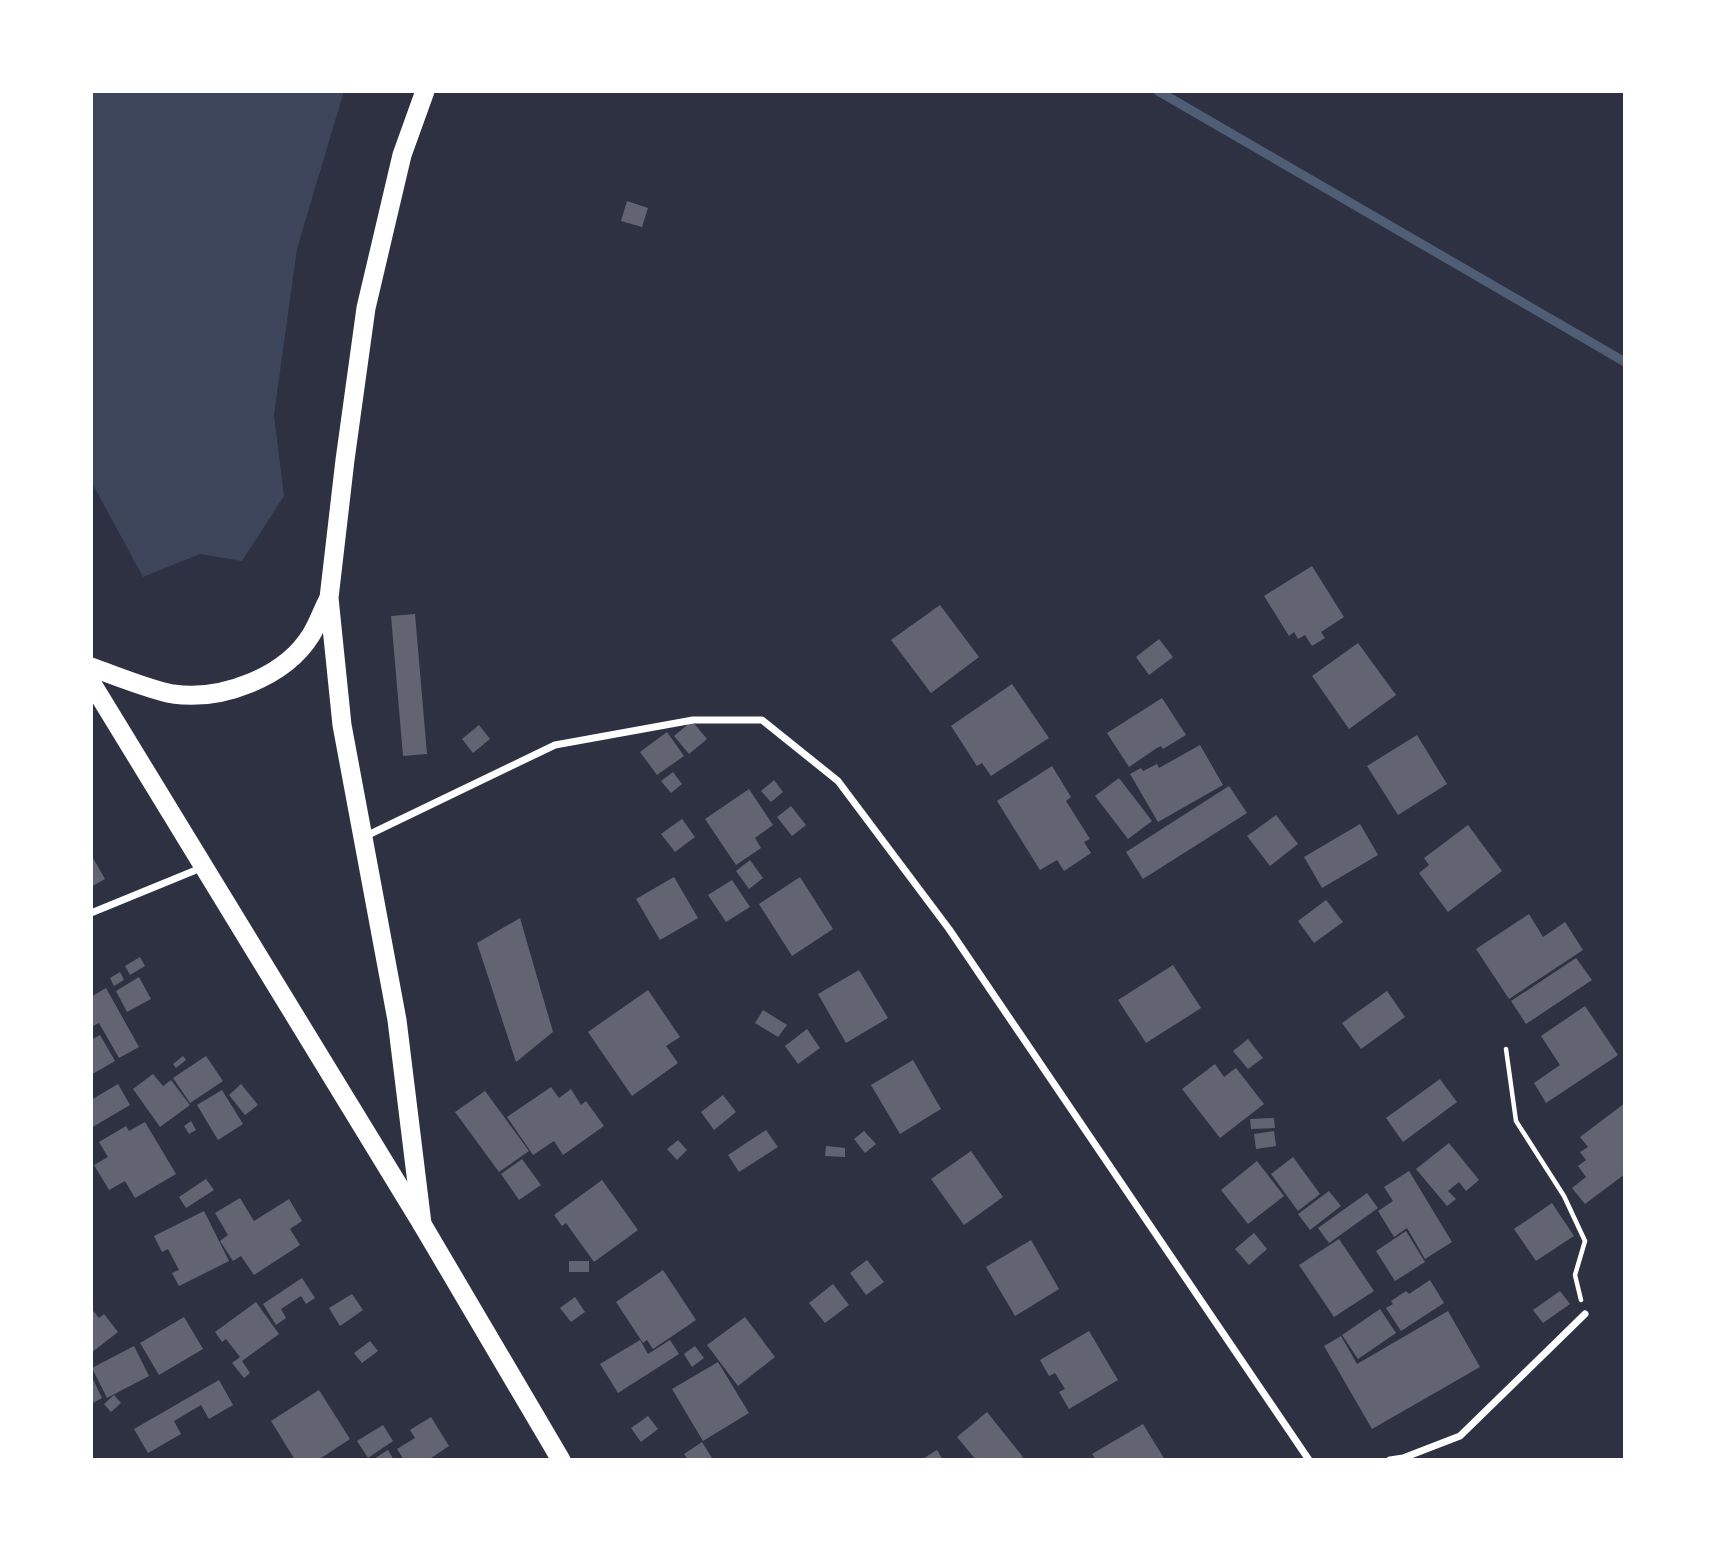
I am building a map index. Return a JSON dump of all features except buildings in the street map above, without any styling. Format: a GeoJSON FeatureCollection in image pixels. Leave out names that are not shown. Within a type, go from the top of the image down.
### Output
{"type":"FeatureCollection","features":[{"type":"Feature","properties":{"kind":"highway"},"geometry":{"type":"LineString","coordinates":[[422,1224],[397,1020],[342,725],[329,598],[366,308],[402,155],[425,91]]}},
{"type":"Feature","properties":{"kind":"highway"},"geometry":{"type":"LineString","coordinates":[[91,667],[173,694],[201,695],[231,690],[265,677],[293,655],[311,635],[329,598]]}},
{"type":"Feature","properties":{"kind":"highway"},"geometry":{"type":"LineString","coordinates":[[91,682],[422,1224],[561,1460]]}},
{"type":"Feature","properties":{"kind":"street"},"geometry":{"type":"LineString","coordinates":[[362,838],[555,745],[694,720],[762,720],[838,781],[942,919],[1309,1460]]}},
{"type":"Feature","properties":{"kind":"street"},"geometry":{"type":"LineString","coordinates":[[91,913],[205,866]]}},
{"type":"Feature","properties":{"kind":"street"},"geometry":{"type":"LineString","coordinates":[[1390,1460],[1403,1458],[1460,1436],[1585,1314]]}},
{"type":"Feature","properties":{"kind":"path"},"geometry":{"type":"LineString","coordinates":[[1506,1049],[1516,1121],[1564,1196],[1585,1241],[1575,1275],[1585,1314]]}},
{"type":"Feature","properties":{"kind":"shaded area"},"geometry":{"type":"Polygon","coordinates":[[[91,91],[344,91],[297,249],[274,415],[284,496],[242,561],[200,554],[143,577],[91,481],[91,91]]]}},
{"type":"Feature","properties":{"kind":"waterway"},"geometry":{"type":"LineString","coordinates":[[1158,91],[1625,362]]}}]}
